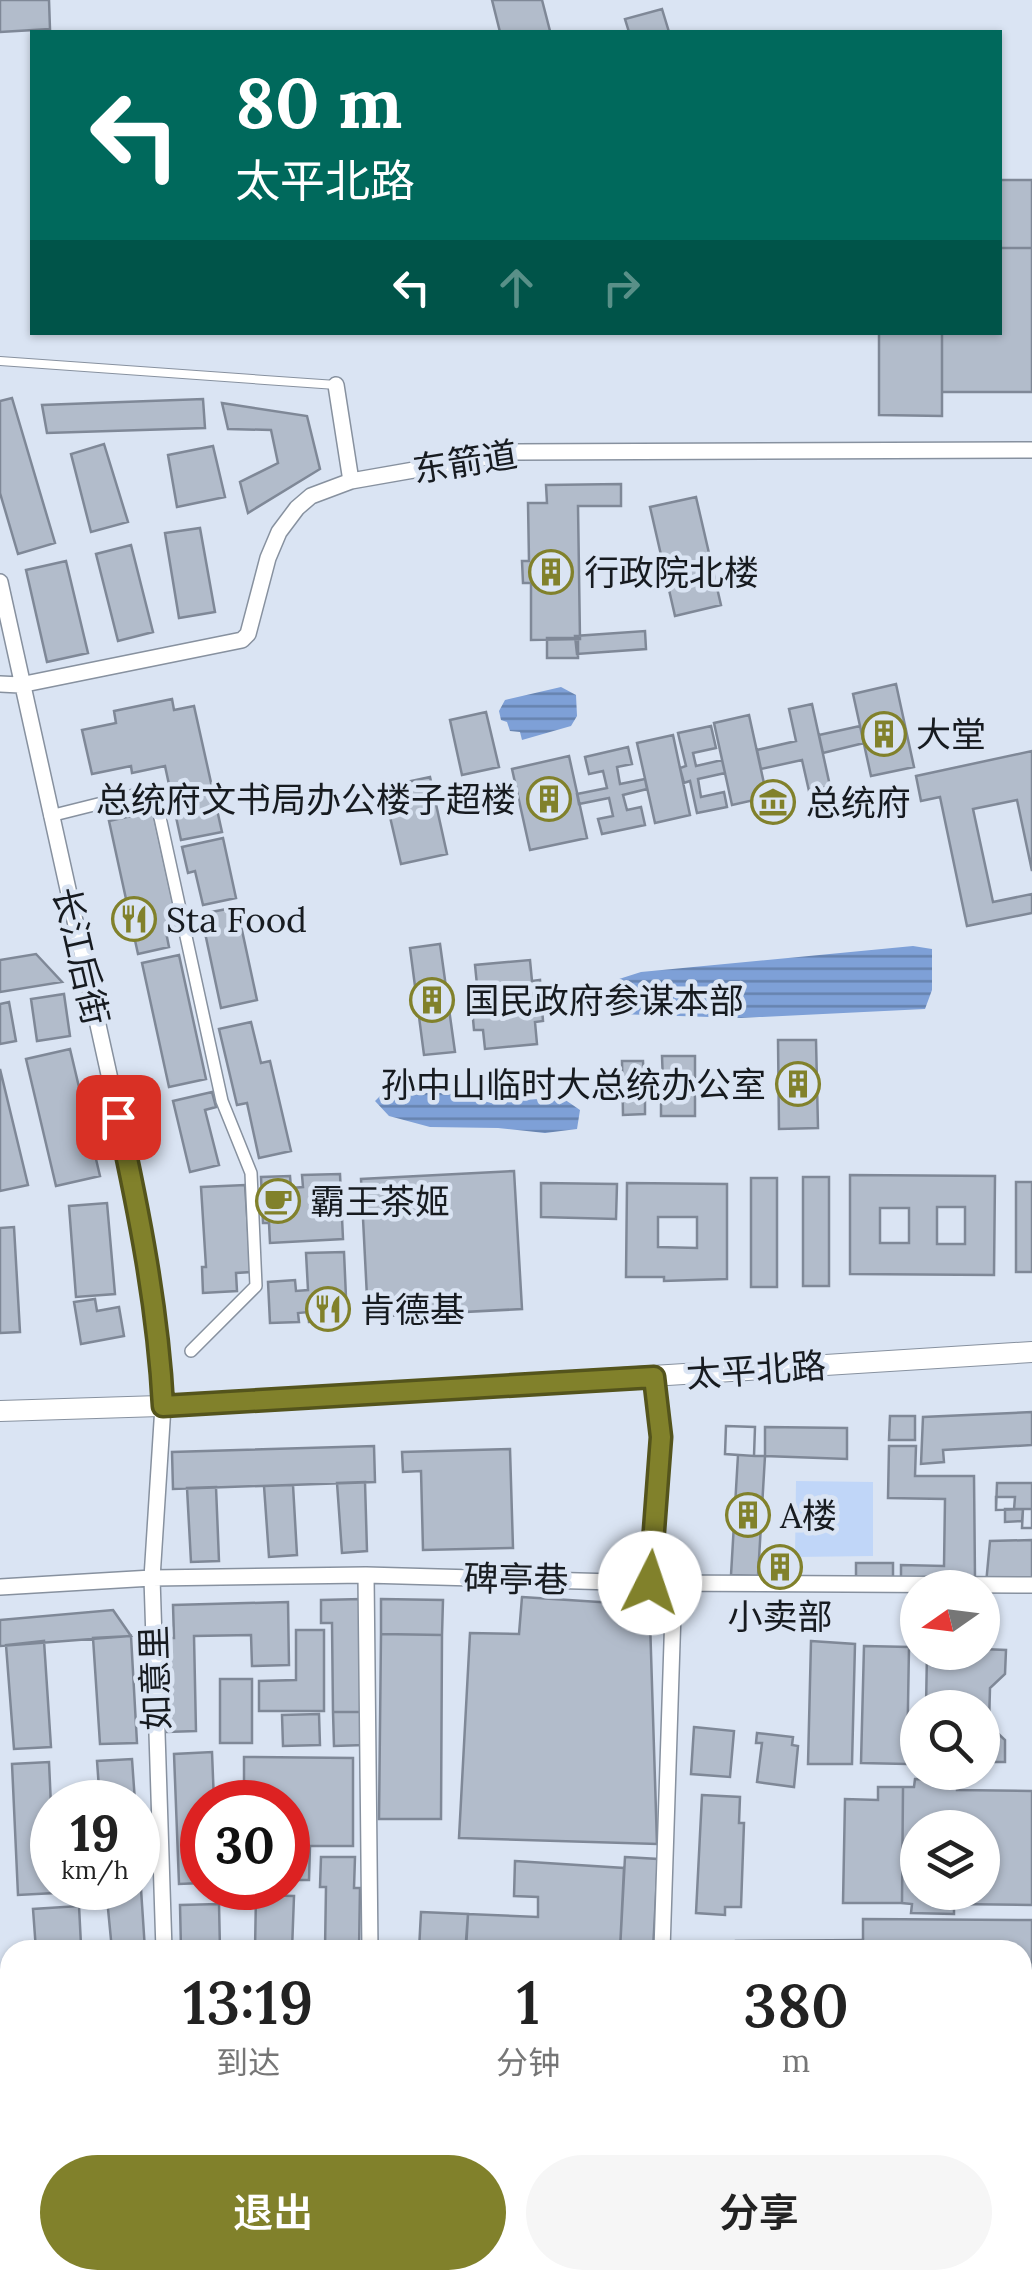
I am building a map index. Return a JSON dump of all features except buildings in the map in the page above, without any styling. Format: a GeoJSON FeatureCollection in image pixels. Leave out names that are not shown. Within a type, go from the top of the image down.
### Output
{"type":"FeatureCollection","features":[{"type":"Feature","properties":{"kind":"main road","name":"太平北路"},"geometry":{"type":"LineString","coordinates":[[0,1412],[163,1406],[1032,1352]]}},
{"type":"Feature","properties":{"kind":"street"},"geometry":{"type":"LineString","coordinates":[[336,385],[352,481]]}},
{"type":"Feature","properties":{"kind":"street","name":"东箭道"},"geometry":{"type":"LineString","coordinates":[[0,684],[20,684],[242,640],[248,634],[279,532],[311,496],[352,481],[516,452],[1032,450]]}},
{"type":"Feature","properties":{"kind":"street","name":"长江后街"},"geometry":{"type":"LineString","coordinates":[[0,582],[135,1192],[160,1352],[163,1406]]}},
{"type":"Feature","properties":{"kind":"street"},"geometry":{"type":"LineString","coordinates":[[50,816],[154,790],[222,1101],[251,1173],[256,1286],[191,1351]]}},
{"type":"Feature","properties":{"kind":"street"},"geometry":{"type":"LineString","coordinates":[[650,1583],[661,1437],[654,1377]]}},
{"type":"Feature","properties":{"kind":"street","name":"如意里"},"geometry":{"type":"LineString","coordinates":[[163,1406],[152,1578],[164,1940]]}},
{"type":"Feature","properties":{"kind":"street"},"geometry":{"type":"LineString","coordinates":[[366,1575],[370,1940]]}},
{"type":"Feature","properties":{"kind":"street","name":"碑亭巷"},"geometry":{"type":"LineString","coordinates":[[0,1587],[152,1578],[366,1575],[650,1583],[1032,1585]]}},
{"type":"Feature","properties":{"kind":"street"},"geometry":{"type":"LineString","coordinates":[[662,1940],[674,1582]]}},
{"type":"Feature","properties":{"kind":"lane"},"geometry":{"type":"LineString","coordinates":[[0,361],[336,385]]}},
{"type":"Feature","properties":{"kind":"shaded area"},"geometry":{"type":"Polygon","coordinates":[[[796,1481],[873,1482],[873,1556],[795,1557],[796,1481]]]}},
{"type":"Feature","properties":{"kind":"water"},"geometry":{"type":"Polygon","coordinates":[[[561,687],[576,695],[577,716],[571,726],[522,740],[520,732],[510,731],[507,722],[501,720],[499,711],[505,700],[561,687]]]}},
{"type":"Feature","properties":{"kind":"water"},"geometry":{"type":"Polygon","coordinates":[[[913,946],[932,949],[932,990],[925,1009],[741,1018],[617,1014],[604,999],[619,979],[641,972],[913,946]]]}},
{"type":"Feature","properties":{"kind":"water"},"geometry":{"type":"Polygon","coordinates":[[[430,1086],[491,1103],[561,1097],[580,1110],[577,1129],[545,1133],[430,1127],[389,1116],[375,1101],[388,1088],[430,1086]]]}},
{"type":"Feature","properties":{"kind":"place","name":"行政院北楼"},"geometry":{"type":"Point","coordinates":[551,572]}},
{"type":"Feature","properties":{"kind":"place","name":"大堂"},"geometry":{"type":"Point","coordinates":[884,734]}},
{"type":"Feature","properties":{"kind":"place","name":"总统府文书局办公楼子超楼"},"geometry":{"type":"Point","coordinates":[549,799]}},
{"type":"Feature","properties":{"kind":"place","name":"总统府"},"geometry":{"type":"Point","coordinates":[773,802]}},
{"type":"Feature","properties":{"kind":"place","name":"Sta Food"},"geometry":{"type":"Point","coordinates":[134,919]}},
{"type":"Feature","properties":{"kind":"place","name":"国民政府参谋本部"},"geometry":{"type":"Point","coordinates":[432,1000]}},
{"type":"Feature","properties":{"kind":"place","name":"孙中山临时大总统办公室"},"geometry":{"type":"Point","coordinates":[798,1084]}},
{"type":"Feature","properties":{"kind":"place","name":"霸王茶姬"},"geometry":{"type":"Point","coordinates":[278,1201]}},
{"type":"Feature","properties":{"kind":"place","name":"肯德基"},"geometry":{"type":"Point","coordinates":[328,1309]}},
{"type":"Feature","properties":{"kind":"place","name":"A楼"},"geometry":{"type":"Point","coordinates":[748,1515]}},
{"type":"Feature","properties":{"kind":"place","name":"小卖部"},"geometry":{"type":"Point","coordinates":[780,1567]}},
{"type":"Feature","properties":{"kind":"route"},"geometry":{"type":"LineString","coordinates":[[118,1117],[135,1192],[160,1352],[163,1406],[654,1377],[661,1437],[650,1583]]}}]}
